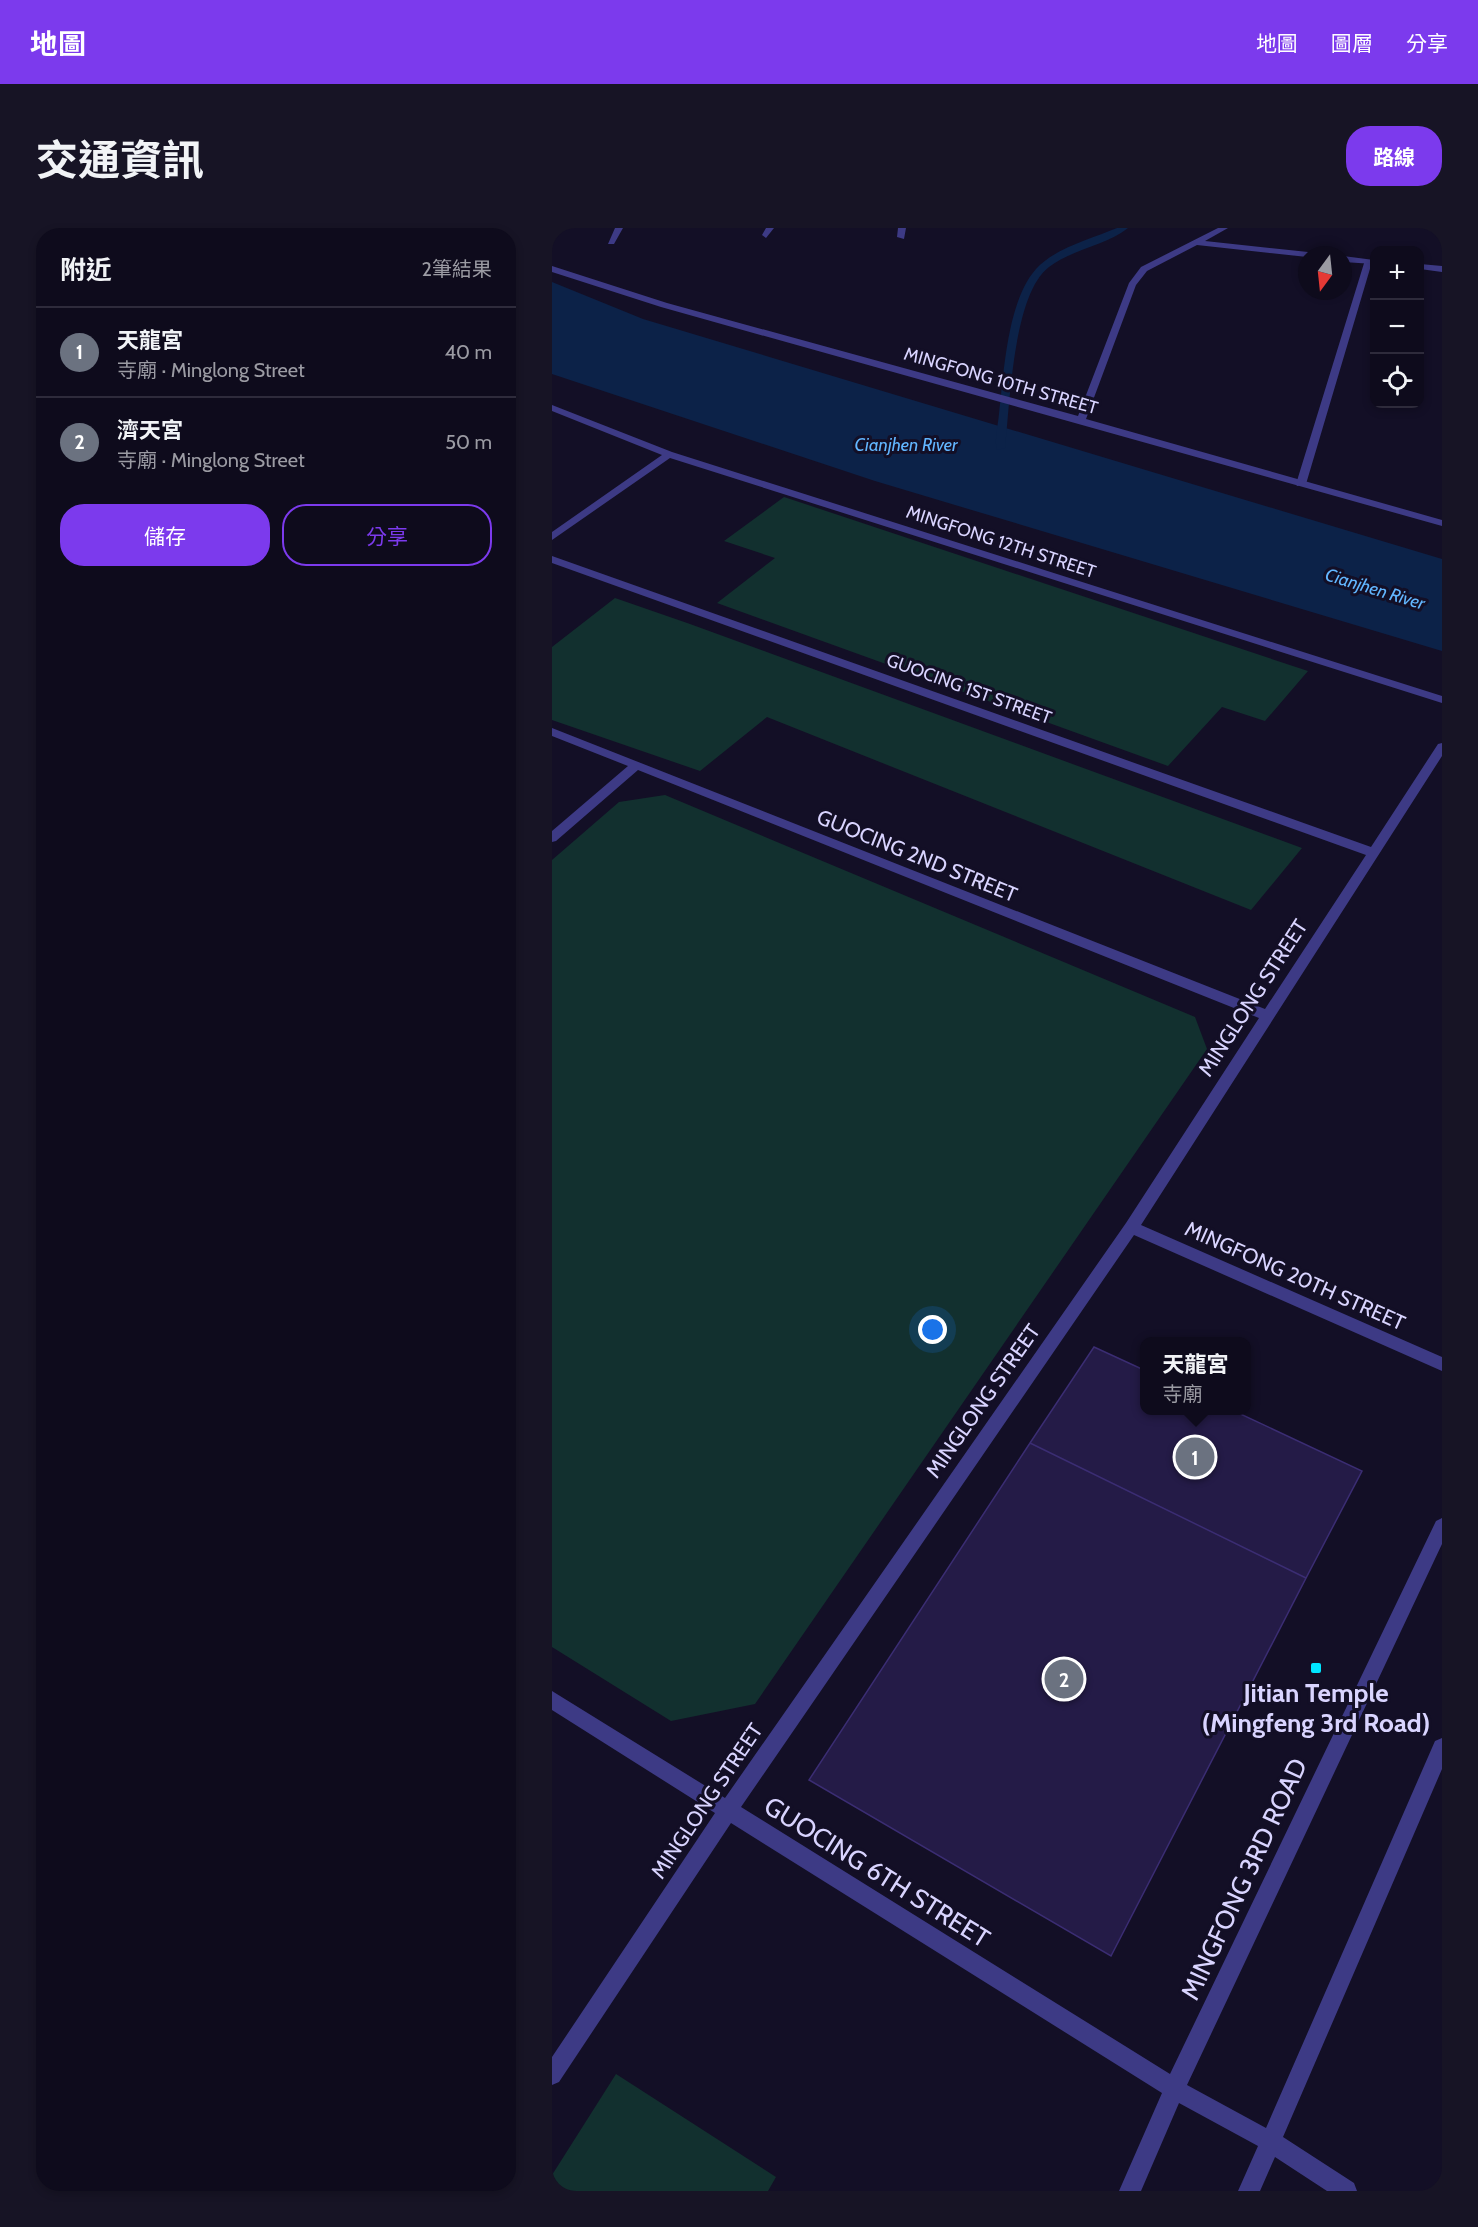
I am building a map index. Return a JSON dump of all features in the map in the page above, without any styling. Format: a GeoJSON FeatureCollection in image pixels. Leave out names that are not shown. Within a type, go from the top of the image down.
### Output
{"type":"FeatureCollection","features":[{"type":"Feature","properties":{"kind":"street"},"geometry":{"type":"LineString","coordinates":[[611,242],[619,228]]}},
{"type":"Feature","properties":{"kind":"street"},"geometry":{"type":"LineString","coordinates":[[1081,420],[1132,285],[1144,269],[1224,228]]}},
{"type":"Feature","properties":{"kind":"street"},"geometry":{"type":"LineString","coordinates":[[1197,243],[1298,254]]}},
{"type":"Feature","properties":{"kind":"street"},"geometry":{"type":"LineString","coordinates":[[1352,260],[1370,262]]}},
{"type":"Feature","properties":{"kind":"street"},"geometry":{"type":"LineString","coordinates":[[1301,484],[1370,265]]}},
{"type":"Feature","properties":{"kind":"street"},"geometry":{"type":"LineString","coordinates":[[1424,267],[1442,269]]}},
{"type":"Feature","properties":{"kind":"street","name":"MINGFONG 10TH STREET"},"geometry":{"type":"LineString","coordinates":[[552,269],[664,305],[964,387],[1442,523]]}},
{"type":"Feature","properties":{"kind":"street","name":"MINGFONG 12TH STREET"},"geometry":{"type":"LineString","coordinates":[[552,408],[669,454],[1442,700]]}},
{"type":"Feature","properties":{"kind":"street"},"geometry":{"type":"LineString","coordinates":[[552,537],[669,454]]}},
{"type":"Feature","properties":{"kind":"street","name":"GUOCING 1ST STREET"},"geometry":{"type":"LineString","coordinates":[[552,559],[1374,852]]}},
{"type":"Feature","properties":{"kind":"street","name":"GUOCING 2ND STREET"},"geometry":{"type":"LineString","coordinates":[[552,732],[1268,1016]]}},
{"type":"Feature","properties":{"kind":"street","name":"MINGLONG STREET"},"geometry":{"type":"LineString","coordinates":[[552,2076],[728,1811],[1131,1227],[1442,747]]}},
{"type":"Feature","properties":{"kind":"street"},"geometry":{"type":"LineString","coordinates":[[552,838],[636,766]]}},
{"type":"Feature","properties":{"kind":"street","name":"MINGFONG 20TH STREET"},"geometry":{"type":"LineString","coordinates":[[1131,1227],[1442,1364]]}},
{"type":"Feature","properties":{"kind":"street","name":"MINGFONG 3RD ROAD"},"geometry":{"type":"LineString","coordinates":[[1130,2191],[1174,2089],[1442,1526]]}},
{"type":"Feature","properties":{"kind":"street","name":"GUOCING 6TH STREET"},"geometry":{"type":"LineString","coordinates":[[552,1700],[1174,2089],[1271,2142],[1346,2191]]}},
{"type":"Feature","properties":{"kind":"street"},"geometry":{"type":"LineString","coordinates":[[1249,2191],[1442,1748]]}},
{"type":"Feature","properties":{"kind":"green space"},"geometry":{"type":"Polygon","coordinates":[[[784,497],[1308,671],[1265,721],[1222,707],[1168,766],[717,603],[775,558],[724,541],[784,497]]]}},
{"type":"Feature","properties":{"kind":"green space"},"geometry":{"type":"Polygon","coordinates":[[[615,598],[1302,848],[1251,910],[767,717],[700,771],[552,720],[552,647],[615,598]]]}},
{"type":"Feature","properties":{"kind":"green space"},"geometry":{"type":"Polygon","coordinates":[[[665,795],[1195,1017],[1207,1049],[755,1704],[671,1721],[552,1647],[552,860],[619,802],[665,795]]]}},
{"type":"Feature","properties":{"kind":"green space"},"geometry":{"type":"Polygon","coordinates":[[[616,2074],[776,2177],[768,2191],[552,2191],[552,2175],[616,2074]]]}},
{"type":"Feature","properties":{"kind":"water","name":"Cianjhen River"},"geometry":{"type":"Polygon","coordinates":[[[552,282],[643,319],[1442,559],[1442,651],[875,481],[552,374],[552,282]]]}},
{"type":"Feature","properties":{"kind":"building"},"geometry":{"type":"Polygon","coordinates":[[[1094,1347],[1140,1368],[1140,1415],[1243,1415],[1362,1471],[1306,1578],[1030,1443],[1094,1347]]]}},
{"type":"Feature","properties":{"kind":"building"},"geometry":{"type":"Polygon","coordinates":[[[1030,1443],[1306,1578],[1111,1956],[809,1780],[1030,1443]]]}},
{"type":"Feature","properties":{"kind":"waterway"},"geometry":{"type":"LineString","coordinates":[[1000,448],[1011,354],[1022,305],[1030,285],[1039,271],[1047,264],[1080,246],[1124,228]]}},
{"type":"Feature","properties":{"kind":"place","name":"天龍宮"},"geometry":{"type":"Point","coordinates":[1195,1457]}},
{"type":"Feature","properties":{"kind":"place","name":"Jitian Temple (Mingfeng 3rd Road)"},"geometry":{"type":"Point","coordinates":[1316,1668]}},
{"type":"Feature","properties":{"kind":"place","name":"濟天宮"},"geometry":{"type":"Point","coordinates":[1064,1679]}}]}
